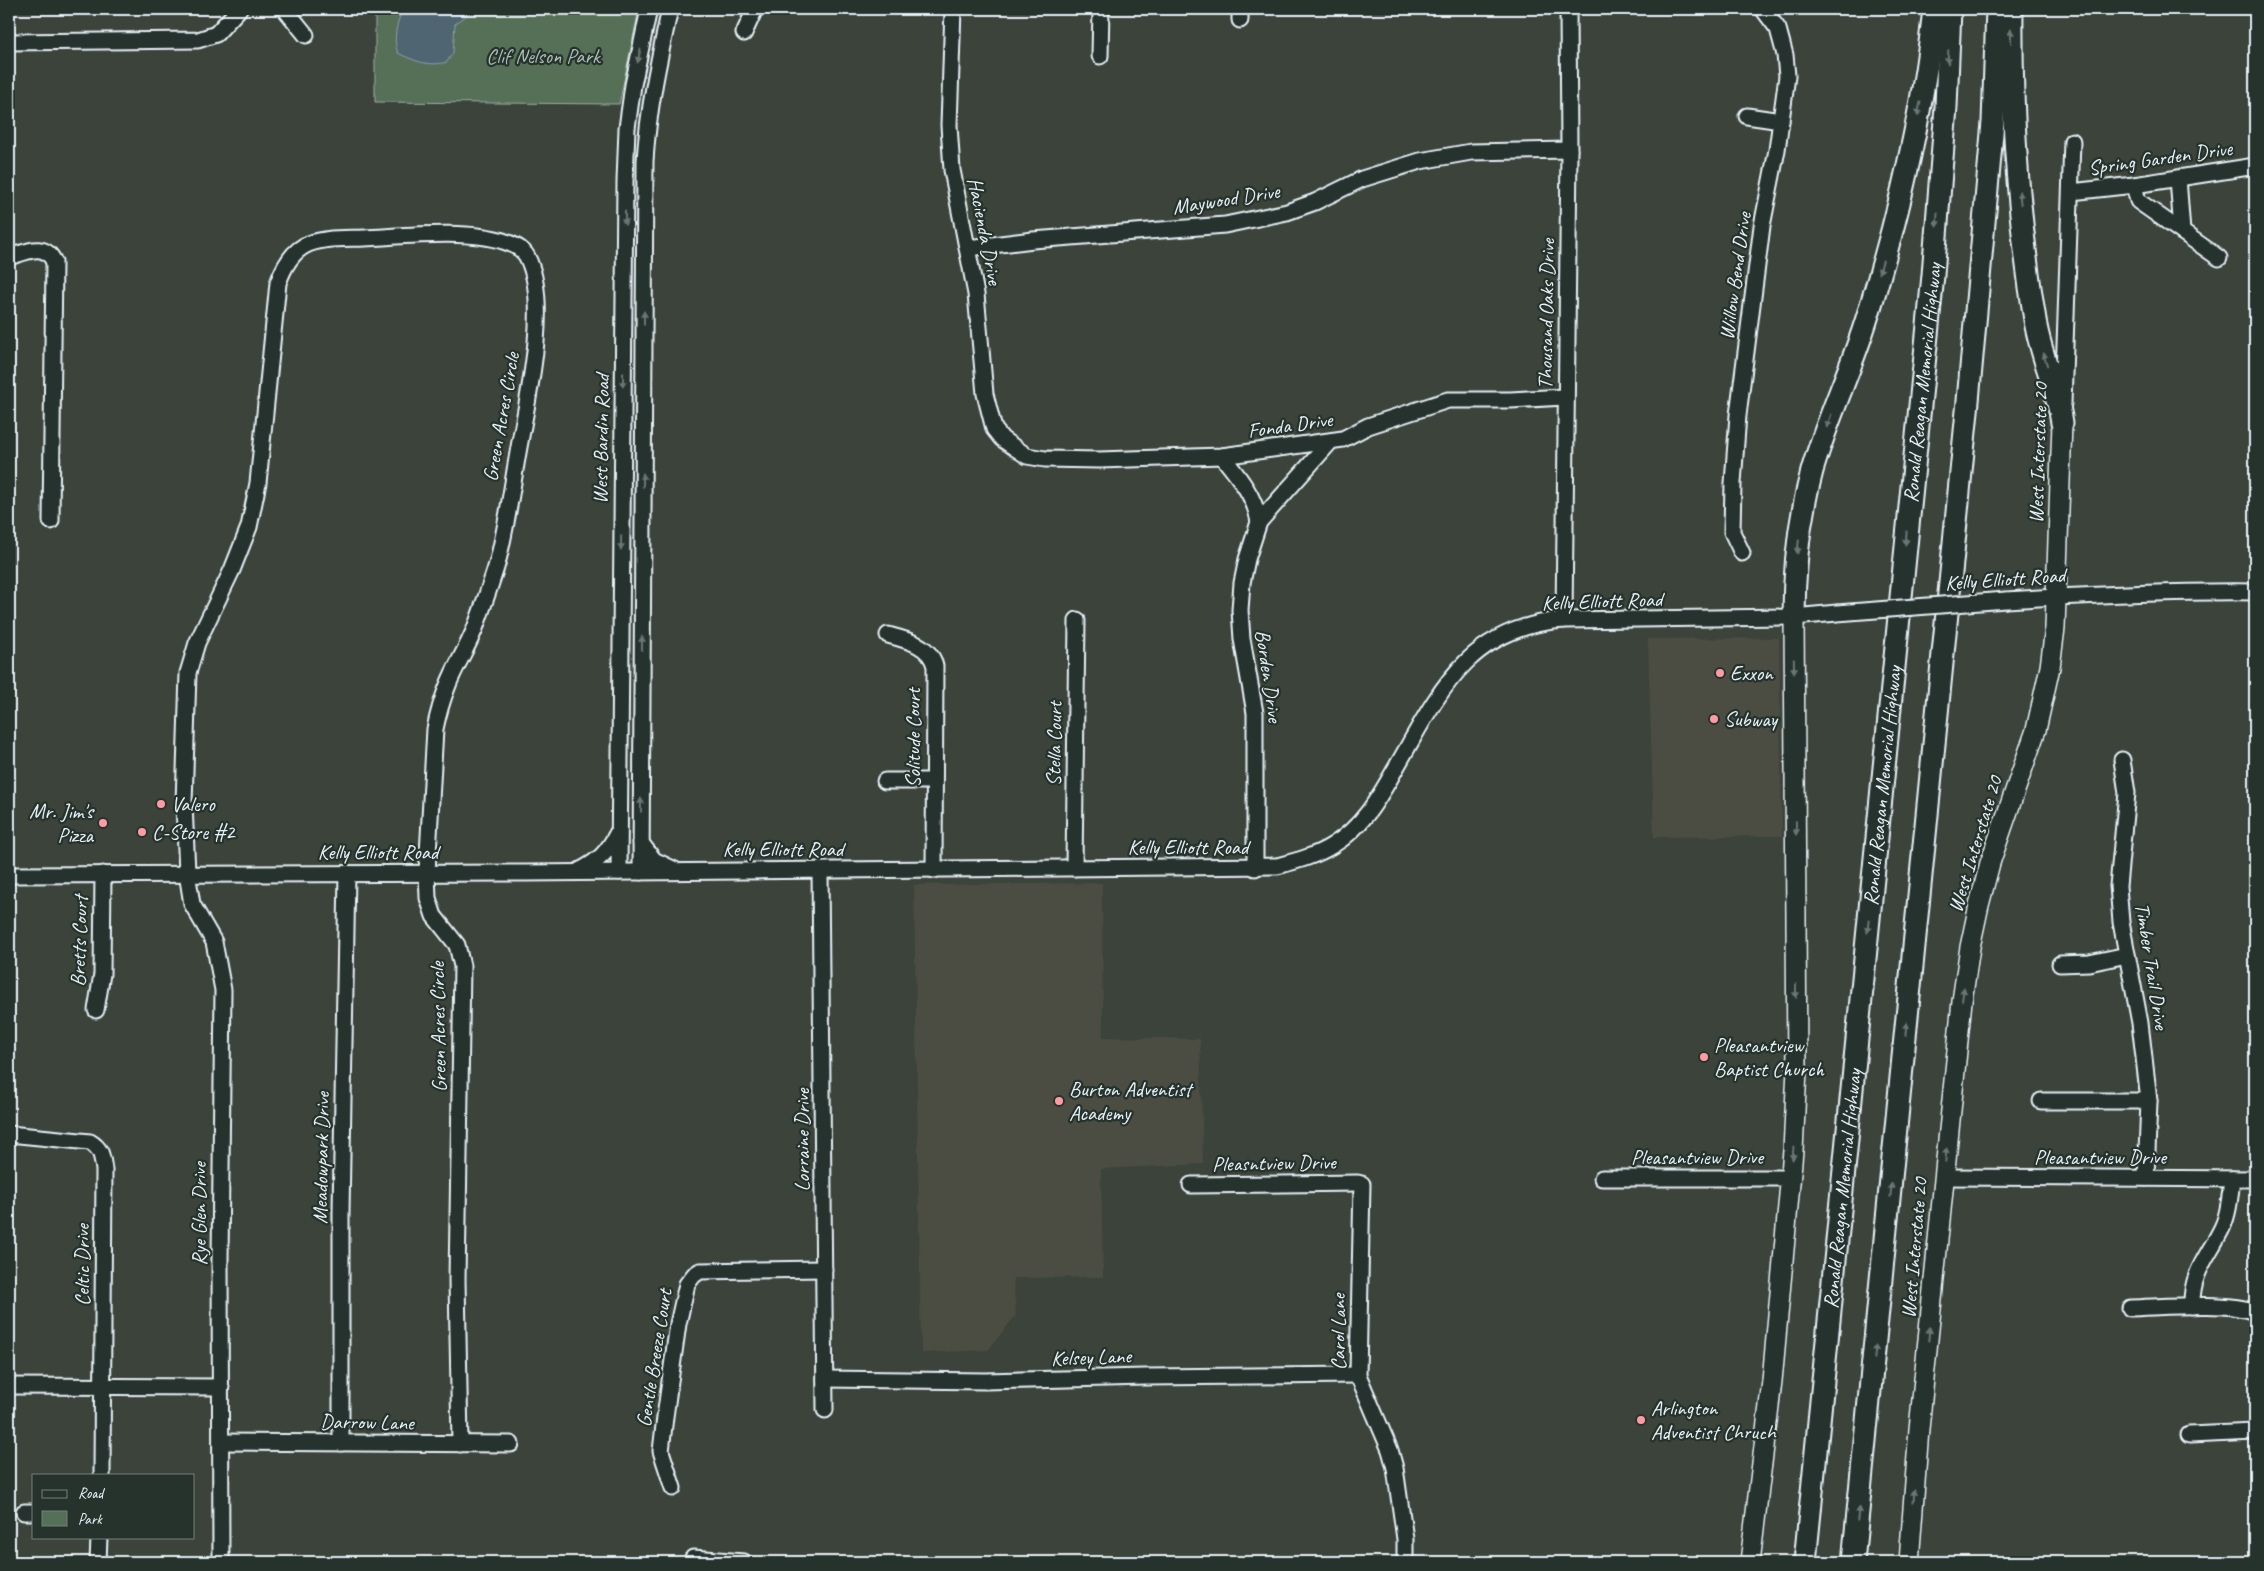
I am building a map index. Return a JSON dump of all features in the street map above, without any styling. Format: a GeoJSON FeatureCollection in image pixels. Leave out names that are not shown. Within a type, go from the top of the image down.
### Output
{"type":"FeatureCollection","features":[{"type":"Feature","properties":{"kind":"highway"},"geometry":{"type":"LineString","coordinates":[[1794,617],[1794,580],[1804,505],[1825,433],[1867,319],[1904,180],[1928,70],[1934,9]]}},
{"type":"Feature","properties":{"kind":"highway","name":"Ronald Reagan Memorial Highway"},"geometry":{"type":"LineString","coordinates":[[1805,1562],[1933,275],[1946,107],[1950,9]]}},
{"type":"Feature","properties":{"kind":"highway"},"geometry":{"type":"LineString","coordinates":[[1853,1562],[1973,353],[1993,122],[1997,9]]}},
{"type":"Feature","properties":{"kind":"highway"},"geometry":{"type":"LineString","coordinates":[[2012,9],[2014,133],[2034,311],[2042,352],[2058,398],[2062,422]]}},
{"type":"Feature","properties":{"kind":"main road","name":"West Interstate 20"},"geometry":{"type":"LineString","coordinates":[[1908,1562],[1962,1000],[1970,948],[1990,863],[2044,702],[2055,628],[2062,422]]}},
{"type":"Feature","properties":{"kind":"main road"},"geometry":{"type":"LineString","coordinates":[[1750,1562],[1772,1381],[1791,1178],[1797,1069],[1794,617]]}},
{"type":"Feature","properties":{"kind":"street"},"geometry":{"type":"LineString","coordinates":[[9,42],[198,40],[216,34],[239,9]]}},
{"type":"Feature","properties":{"kind":"street"},"geometry":{"type":"LineString","coordinates":[[285,9],[306,35]]}},
{"type":"Feature","properties":{"kind":"street","name":"West Bardin Road"},"geometry":{"type":"LineString","coordinates":[[619,872],[625,180],[627,128],[633,85],[649,9]]}},
{"type":"Feature","properties":{"kind":"street","name":"West Bardin Road"},"geometry":{"type":"LineString","coordinates":[[641,872],[645,161],[647,122],[670,9]]}},
{"type":"Feature","properties":{"kind":"street"},"geometry":{"type":"LineString","coordinates":[[744,33],[754,9]]}},
{"type":"Feature","properties":{"kind":"street","name":"Hacienda Drive"},"geometry":{"type":"LineString","coordinates":[[954,9],[950,125],[952,170],[976,294],[985,394],[994,429],[1002,439],[1017,449]]}},
{"type":"Feature","properties":{"kind":"street"},"geometry":{"type":"LineString","coordinates":[[1100,56],[1101,9]]}},
{"type":"Feature","properties":{"kind":"street","name":"Thousand Oaks Drive"},"geometry":{"type":"LineString","coordinates":[[1564,620],[1565,397],[1570,150],[1568,9]]}},
{"type":"Feature","properties":{"kind":"street","name":"Willow Bend Drive"},"geometry":{"type":"LineString","coordinates":[[1742,553],[1732,532],[1733,483],[1738,415],[1762,226],[1787,76],[1785,55],[1778,29],[1763,9]]}},
{"type":"Feature","properties":{"kind":"street"},"geometry":{"type":"LineString","coordinates":[[633,85],[653,89]]}},
{"type":"Feature","properties":{"kind":"street"},"geometry":{"type":"LineString","coordinates":[[1748,116],[1781,120]]}},
{"type":"Feature","properties":{"kind":"street","name":"West Interstate 20"},"geometry":{"type":"LineString","coordinates":[[2062,422],[2072,141]]}},
{"type":"Feature","properties":{"kind":"street","name":"Maywood Drive"},"geometry":{"type":"LineString","coordinates":[[968,248],[1225,225],[1287,212],[1315,202],[1362,179],[1420,161],[1471,152],[1570,150]]}},
{"type":"Feature","properties":{"kind":"street","name":"Spring Garden Drive"},"geometry":{"type":"LineString","coordinates":[[2071,192],[2134,185],[2255,166]]}},
{"type":"Feature","properties":{"kind":"street"},"geometry":{"type":"LineString","coordinates":[[2178,178],[2182,232]]}},
{"type":"Feature","properties":{"kind":"street"},"geometry":{"type":"LineString","coordinates":[[2134,185],[2138,201],[2219,258]]}},
{"type":"Feature","properties":{"kind":"street","name":"Green Acres Circle"},"geometry":{"type":"LineString","coordinates":[[187,873],[184,804],[188,673],[197,643],[232,570],[249,527],[258,483],[275,296],[283,269],[292,256],[304,246],[318,242],[437,234],[492,239],[522,249],[534,273],[537,303],[534,368],[497,564],[476,626],[448,684],[439,709],[435,729],[427,872],[428,898],[434,916],[457,945],[462,966],[457,1280],[460,1444]]}},
{"type":"Feature","properties":{"kind":"street"},"geometry":{"type":"LineString","coordinates":[[9,257],[35,250],[44,250],[51,254],[54,262],[51,521]]}},
{"type":"Feature","properties":{"kind":"street","name":"Fonda Drive"},"geometry":{"type":"LineString","coordinates":[[1017,449],[1026,456],[1045,459],[1099,460],[1222,456],[1343,439],[1368,426],[1448,400],[1511,400],[1565,397]]}},
{"type":"Feature","properties":{"kind":"street","name":"Borden Drive"},"geometry":{"type":"LineString","coordinates":[[1255,868],[1255,713],[1242,639],[1240,610],[1247,558],[1259,522],[1331,441]]}},
{"type":"Feature","properties":{"kind":"street"},"geometry":{"type":"LineString","coordinates":[[1222,456],[1244,483],[1257,510],[1259,522]]}},
{"type":"Feature","properties":{"kind":"street","name":"Kelly Elliott Road"},"geometry":{"type":"LineString","coordinates":[[9,875],[427,872],[575,873],[1255,868],[1276,866],[1305,858],[1334,844],[1348,833],[1377,801],[1439,695],[1458,669],[1472,654],[1489,643],[1518,629],[1547,621],[1564,620],[1794,617],[2055,597],[2185,591],[2255,592]]}},
{"type":"Feature","properties":{"kind":"street","name":"Stella Court"},"geometry":{"type":"LineString","coordinates":[[1074,868],[1077,620]]}},
{"type":"Feature","properties":{"kind":"street","name":"Solitude Court"},"geometry":{"type":"LineString","coordinates":[[888,635],[908,640],[920,646],[933,658],[935,666],[934,870]]}},
{"type":"Feature","properties":{"kind":"street","name":"Timber Trail Drive"},"geometry":{"type":"LineString","coordinates":[[2122,760],[2127,793],[2118,886],[2121,922],[2140,1023],[2148,1101],[2146,1178]]}},
{"type":"Feature","properties":{"kind":"street"},"geometry":{"type":"LineString","coordinates":[[885,781],[934,781]]}},
{"type":"Feature","properties":{"kind":"street"},"geometry":{"type":"LineString","coordinates":[[575,873],[596,862],[605,854],[619,831]]}},
{"type":"Feature","properties":{"kind":"street"},"geometry":{"type":"LineString","coordinates":[[641,843],[654,860],[679,871]]}},
{"type":"Feature","properties":{"kind":"street","name":"Lorraine Drive"},"geometry":{"type":"LineString","coordinates":[[820,870],[825,1410]]}},
{"type":"Feature","properties":{"kind":"street","name":"Rye Glen Drive"},"geometry":{"type":"LineString","coordinates":[[187,873],[192,904],[214,942],[223,990],[221,1562]]}},
{"type":"Feature","properties":{"kind":"street","name":"Meadowpark Drive"},"geometry":{"type":"LineString","coordinates":[[341,1443],[341,1212],[347,873]]}},
{"type":"Feature","properties":{"kind":"street","name":"Bretts Court"},"geometry":{"type":"LineString","coordinates":[[96,1010],[102,974],[103,874]]}},
{"type":"Feature","properties":{"kind":"street"},"geometry":{"type":"LineString","coordinates":[[2060,964],[2088,963],[2127,955]]}},
{"type":"Feature","properties":{"kind":"street"},"geometry":{"type":"LineString","coordinates":[[2041,1102],[2148,1101]]}},
{"type":"Feature","properties":{"kind":"street","name":"Celtic Drive"},"geometry":{"type":"LineString","coordinates":[[9,1134],[90,1142],[98,1146],[102,1153],[104,1170],[102,1474]]}},
{"type":"Feature","properties":{"kind":"street","name":"Pleasantview Drive"},"geometry":{"type":"LineString","coordinates":[[1944,1177],[2255,1179]]}},
{"type":"Feature","properties":{"kind":"street","name":"Pleasantview Drive"},"geometry":{"type":"LineString","coordinates":[[1602,1178],[1791,1178]]}},
{"type":"Feature","properties":{"kind":"street"},"geometry":{"type":"LineString","coordinates":[[2192,1306],[2193,1281],[2222,1227],[2229,1202],[2232,1180]]}},
{"type":"Feature","properties":{"kind":"street","name":"Pleasntview Drive"},"geometry":{"type":"LineString","coordinates":[[1191,1185],[1360,1184]]}},
{"type":"Feature","properties":{"kind":"street","name":"Carol Lane"},"geometry":{"type":"LineString","coordinates":[[1360,1184],[1358,1375],[1390,1450],[1395,1468],[1405,1539],[1404,1562]]}},
{"type":"Feature","properties":{"kind":"street","name":"Gentle Breeze Court"},"geometry":{"type":"LineString","coordinates":[[673,1488],[661,1451],[678,1324],[687,1284],[700,1271],[824,1269]]}},
{"type":"Feature","properties":{"kind":"street"},"geometry":{"type":"LineString","coordinates":[[2130,1308],[2192,1306],[2232,1308],[2255,1312]]}},
{"type":"Feature","properties":{"kind":"street","name":"Kelsey Lane"},"geometry":{"type":"LineString","coordinates":[[825,1379],[984,1382],[1145,1377],[1358,1375]]}},
{"type":"Feature","properties":{"kind":"street"},"geometry":{"type":"LineString","coordinates":[[9,1386],[221,1387]]}},
{"type":"Feature","properties":{"kind":"street"},"geometry":{"type":"LineString","coordinates":[[2189,1435],[2255,1432]]}},
{"type":"Feature","properties":{"kind":"street","name":"Darrow Lane"},"geometry":{"type":"LineString","coordinates":[[221,1442],[511,1444]]}},
{"type":"Feature","properties":{"kind":"street"},"geometry":{"type":"LineString","coordinates":[[98,1562],[99,1538]]}},
{"type":"Feature","properties":{"kind":"street"},"geometry":{"type":"LineString","coordinates":[[693,1558],[744,1562]]}},
{"type":"Feature","properties":{"kind":"shaded area"},"geometry":{"type":"Polygon","coordinates":[[[1779,638],[1782,836],[1654,837],[1648,639],[1779,638]]]}},
{"type":"Feature","properties":{"kind":"shaded area","name":"Burton Adventist Academy"},"geometry":{"type":"Polygon","coordinates":[[[1102,883],[1103,1037],[1200,1039],[1203,1164],[1101,1169],[1103,1277],[1013,1278],[1016,1315],[988,1350],[921,1353],[914,885],[1102,883]]]}},
{"type":"Feature","properties":{"kind":"green space","name":"Clif Nelson Park"},"geometry":{"type":"Polygon","coordinates":[[[375,9],[639,9],[619,104],[375,102],[375,9]]]}},
{"type":"Feature","properties":{"kind":"water"},"geometry":{"type":"Polygon","coordinates":[[[403,9],[475,9],[455,24],[453,53],[447,62],[434,64],[416,61],[398,53],[395,42],[396,31],[403,9]]]}},
{"type":"Feature","properties":{"kind":"place","name":"Exxon"},"geometry":{"type":"Point","coordinates":[1720,673]}},
{"type":"Feature","properties":{"kind":"place","name":"Subway"},"geometry":{"type":"Point","coordinates":[1714,719]}},
{"type":"Feature","properties":{"kind":"place","name":"Valero"},"geometry":{"type":"Point","coordinates":[161,804]}},
{"type":"Feature","properties":{"kind":"place","name":"Mr. Jim's Pizza"},"geometry":{"type":"Point","coordinates":[103,823]}},
{"type":"Feature","properties":{"kind":"place","name":"C-Store #2"},"geometry":{"type":"Point","coordinates":[142,832]}},
{"type":"Feature","properties":{"kind":"place","name":"Pleasantview Baptist Church"},"geometry":{"type":"Point","coordinates":[1704,1057]}},
{"type":"Feature","properties":{"kind":"place","name":"Burton Adventist Academy"},"geometry":{"type":"Point","coordinates":[1059,1101]}},
{"type":"Feature","properties":{"kind":"place","name":"Arlington Adventist Chruch"},"geometry":{"type":"Point","coordinates":[1641,1420]}}]}
